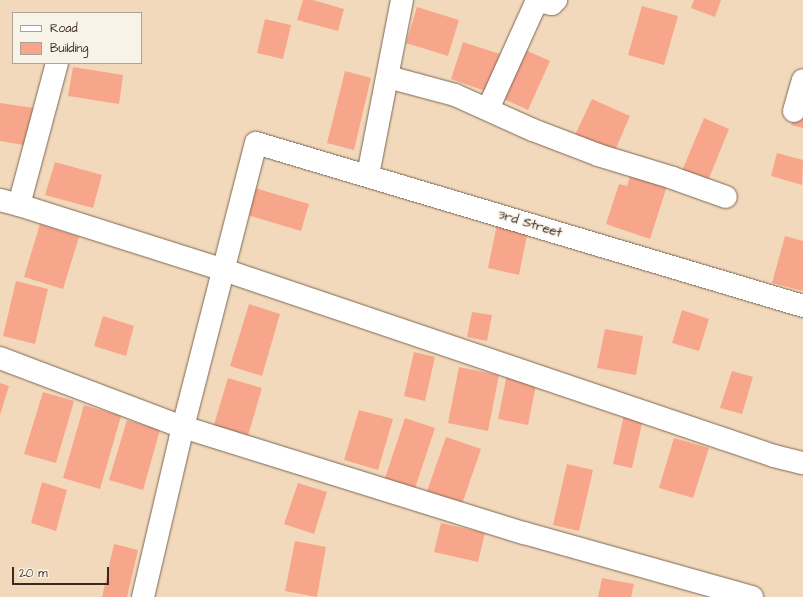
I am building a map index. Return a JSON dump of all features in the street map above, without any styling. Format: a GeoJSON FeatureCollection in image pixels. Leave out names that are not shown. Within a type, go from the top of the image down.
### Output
{"type":"FeatureCollection","features":[{"type":"Feature","properties":{"kind":"street"},"geometry":{"type":"LineString","coordinates":[[368,175],[402,0]]}},
{"type":"Feature","properties":{"kind":"street"},"geometry":{"type":"LineString","coordinates":[[488,109],[535,6],[543,2],[552,4],[556,0]]}},
{"type":"Feature","properties":{"kind":"street"},"geometry":{"type":"LineString","coordinates":[[57,64],[9,202],[224,270],[774,456],[803,463]]}},
{"type":"Feature","properties":{"kind":"street"},"geometry":{"type":"LineString","coordinates":[[388,77],[455,95],[533,130],[598,155],[726,197]]}},
{"type":"Feature","properties":{"kind":"street"},"geometry":{"type":"LineString","coordinates":[[794,111],[803,80]]}},
{"type":"Feature","properties":{"kind":"street","name":"3rd Street"},"geometry":{"type":"LineString","coordinates":[[224,270],[256,143],[368,175],[803,306]]}},
{"type":"Feature","properties":{"kind":"street"},"geometry":{"type":"LineString","coordinates":[[143,597],[183,427],[224,270]]}},
{"type":"Feature","properties":{"kind":"street"},"geometry":{"type":"LineString","coordinates":[[0,358],[183,427],[524,533],[752,597]]}},
{"type":"Feature","properties":{"kind":"building"},"geometry":{"type":"Polygon","coordinates":[[[303,0],[313,0],[344,9],[338,31],[297,20],[303,0]]]}},
{"type":"Feature","properties":{"kind":"building"},"geometry":{"type":"Polygon","coordinates":[[[694,0],[721,0],[715,17],[691,8],[694,0]]]}},
{"type":"Feature","properties":{"kind":"building"},"geometry":{"type":"Polygon","coordinates":[[[642,6],[678,16],[664,65],[628,55],[642,6]]]}},
{"type":"Feature","properties":{"kind":"building"},"geometry":{"type":"Polygon","coordinates":[[[417,7],[459,20],[448,56],[406,43],[417,7]]]}},
{"type":"Feature","properties":{"kind":"building"},"geometry":{"type":"Polygon","coordinates":[[[265,19],[291,25],[283,59],[257,53],[265,19]]]}},
{"type":"Feature","properties":{"kind":"building"},"geometry":{"type":"Polygon","coordinates":[[[463,42],[500,54],[488,92],[451,79],[463,42]]]}},
{"type":"Feature","properties":{"kind":"building"},"geometry":{"type":"Polygon","coordinates":[[[521,48],[550,61],[528,110],[499,97],[521,48]]]}},
{"type":"Feature","properties":{"kind":"building"},"geometry":{"type":"Polygon","coordinates":[[[73,67],[123,75],[119,104],[68,96],[73,67]]]}},
{"type":"Feature","properties":{"kind":"building"},"geometry":{"type":"Polygon","coordinates":[[[345,71],[371,78],[354,150],[327,143],[345,71]]]}},
{"type":"Feature","properties":{"kind":"building"},"geometry":{"type":"Polygon","coordinates":[[[803,89],[803,128],[791,125],[803,89]]]}},
{"type":"Feature","properties":{"kind":"building"},"geometry":{"type":"Polygon","coordinates":[[[592,99],[630,116],[613,155],[574,137],[592,99]]]}},
{"type":"Feature","properties":{"kind":"building"},"geometry":{"type":"Polygon","coordinates":[[[0,103],[34,108],[29,146],[0,141],[0,103]]]}},
{"type":"Feature","properties":{"kind":"building"},"geometry":{"type":"Polygon","coordinates":[[[704,118],[729,129],[708,181],[682,171],[704,118]]]}},
{"type":"Feature","properties":{"kind":"building"},"geometry":{"type":"Polygon","coordinates":[[[777,153],[803,160],[802,185],[771,176],[777,153]]]}},
{"type":"Feature","properties":{"kind":"building"},"geometry":{"type":"Polygon","coordinates":[[[55,162],[102,175],[93,208],[45,195],[55,162]]]}},
{"type":"Feature","properties":{"kind":"building"},"geometry":{"type":"Polygon","coordinates":[[[631,173],[667,186],[650,239],[606,224],[619,184],[627,186],[631,173]]]}},
{"type":"Feature","properties":{"kind":"building"},"geometry":{"type":"Polygon","coordinates":[[[248,186],[309,204],[301,231],[241,213],[248,186]]]}},
{"type":"Feature","properties":{"kind":"building"},"geometry":{"type":"Polygon","coordinates":[[[498,219],[529,225],[519,275],[488,268],[498,219]]]}},
{"type":"Feature","properties":{"kind":"building"},"geometry":{"type":"Polygon","coordinates":[[[40,224],[79,237],[63,289],[24,277],[40,224]]]}},
{"type":"Feature","properties":{"kind":"building"},"geometry":{"type":"Polygon","coordinates":[[[785,236],[803,241],[803,291],[772,283],[785,236]]]}},
{"type":"Feature","properties":{"kind":"building"},"geometry":{"type":"Polygon","coordinates":[[[16,281],[48,289],[35,344],[3,336],[16,281]]]}},
{"type":"Feature","properties":{"kind":"building"},"geometry":{"type":"Polygon","coordinates":[[[249,304],[280,314],[262,376],[230,366],[249,304]]]}},
{"type":"Feature","properties":{"kind":"building"},"geometry":{"type":"Polygon","coordinates":[[[682,310],[709,319],[699,351],[672,343],[682,310]]]}},
{"type":"Feature","properties":{"kind":"building"},"geometry":{"type":"Polygon","coordinates":[[[472,312],[492,315],[487,341],[467,337],[472,312]]]}},
{"type":"Feature","properties":{"kind":"building"},"geometry":{"type":"Polygon","coordinates":[[[103,316],[134,326],[126,356],[94,346],[103,316]]]}},
{"type":"Feature","properties":{"kind":"building"},"geometry":{"type":"Polygon","coordinates":[[[605,329],[643,336],[636,375],[597,368],[605,329]]]}},
{"type":"Feature","properties":{"kind":"building"},"geometry":{"type":"Polygon","coordinates":[[[414,352],[435,357],[425,401],[404,396],[414,352]]]}},
{"type":"Feature","properties":{"kind":"building"},"geometry":{"type":"Polygon","coordinates":[[[459,367],[499,375],[488,431],[448,423],[459,367]]]}},
{"type":"Feature","properties":{"kind":"building"},"geometry":{"type":"Polygon","coordinates":[[[732,371],[753,377],[742,414],[720,408],[732,371]]]}},
{"type":"Feature","properties":{"kind":"building"},"geometry":{"type":"Polygon","coordinates":[[[507,374],[537,380],[528,425],[498,419],[507,374]]]}},
{"type":"Feature","properties":{"kind":"building"},"geometry":{"type":"Polygon","coordinates":[[[228,378],[262,388],[247,439],[213,428],[228,378]]]}},
{"type":"Feature","properties":{"kind":"building"},"geometry":{"type":"Polygon","coordinates":[[[0,383],[9,386],[0,415],[0,383]]]}},
{"type":"Feature","properties":{"kind":"building"},"geometry":{"type":"Polygon","coordinates":[[[43,392],[74,401],[56,463],[24,454],[43,392]]]}},
{"type":"Feature","properties":{"kind":"building"},"geometry":{"type":"Polygon","coordinates":[[[84,405],[121,416],[100,489],[63,478],[84,405]]]}},
{"type":"Feature","properties":{"kind":"building"},"geometry":{"type":"Polygon","coordinates":[[[359,410],[393,419],[378,470],[344,460],[359,410]]]}},
{"type":"Feature","properties":{"kind":"building"},"geometry":{"type":"Polygon","coordinates":[[[624,415],[643,419],[632,468],[613,464],[624,415]]]}},
{"type":"Feature","properties":{"kind":"building"},"geometry":{"type":"Polygon","coordinates":[[[405,418],[435,428],[415,488],[385,478],[405,418]]]}},
{"type":"Feature","properties":{"kind":"building"},"geometry":{"type":"Polygon","coordinates":[[[127,420],[160,430],[143,490],[109,480],[127,420]]]}},
{"type":"Feature","properties":{"kind":"building"},"geometry":{"type":"Polygon","coordinates":[[[446,437],[481,449],[461,507],[426,494],[446,437]]]}},
{"type":"Feature","properties":{"kind":"building"},"geometry":{"type":"Polygon","coordinates":[[[674,438],[709,448],[693,498],[659,488],[674,438]]]}},
{"type":"Feature","properties":{"kind":"building"},"geometry":{"type":"Polygon","coordinates":[[[567,464],[593,470],[579,531],[553,525],[567,464]]]}},
{"type":"Feature","properties":{"kind":"building"},"geometry":{"type":"Polygon","coordinates":[[[42,482],[67,490],[56,531],[31,523],[42,482]]]}},
{"type":"Feature","properties":{"kind":"building"},"geometry":{"type":"Polygon","coordinates":[[[298,483],[327,492],[314,534],[284,524],[298,483]]]}},
{"type":"Feature","properties":{"kind":"building"},"geometry":{"type":"Polygon","coordinates":[[[441,523],[485,533],[478,562],[434,552],[441,523]]]}},
{"type":"Feature","properties":{"kind":"building"},"geometry":{"type":"Polygon","coordinates":[[[295,541],[326,547],[317,597],[285,591],[295,541]]]}},
{"type":"Feature","properties":{"kind":"building"},"geometry":{"type":"Polygon","coordinates":[[[114,544],[138,550],[127,597],[102,597],[114,544]]]}},
{"type":"Feature","properties":{"kind":"building"},"geometry":{"type":"Polygon","coordinates":[[[602,578],[634,584],[631,597],[598,597],[602,578]]]}}]}
